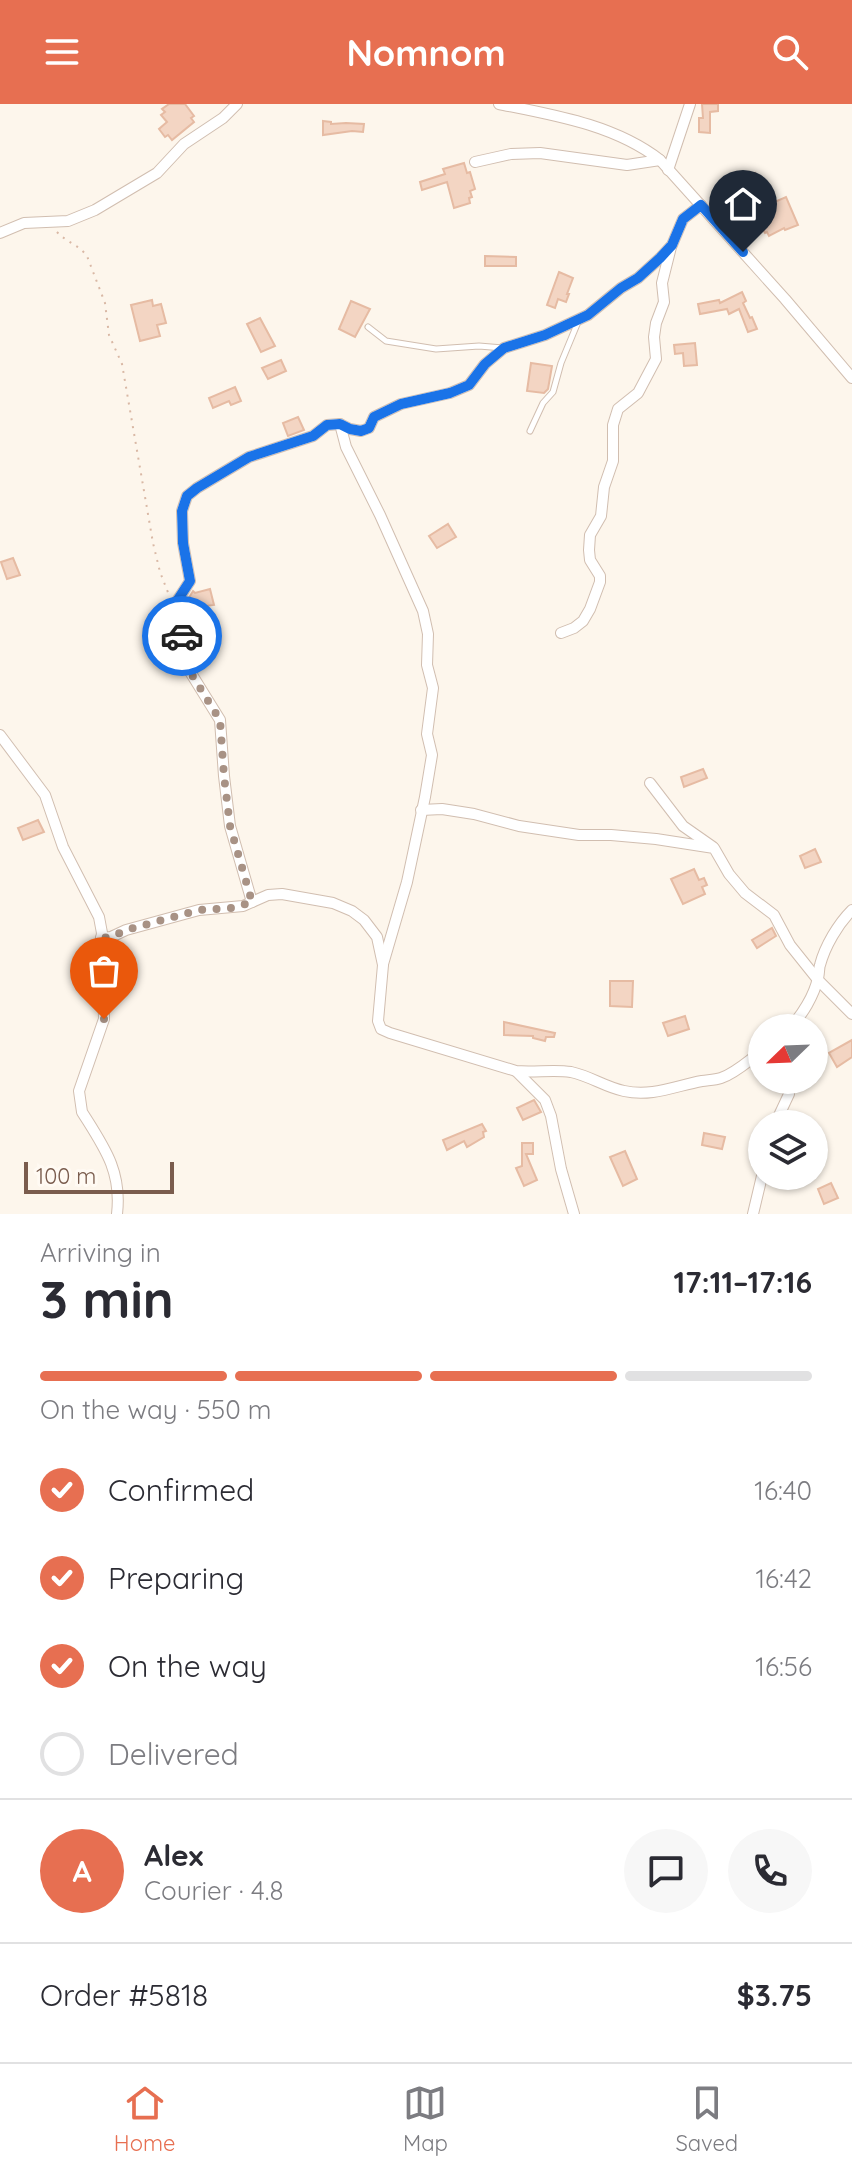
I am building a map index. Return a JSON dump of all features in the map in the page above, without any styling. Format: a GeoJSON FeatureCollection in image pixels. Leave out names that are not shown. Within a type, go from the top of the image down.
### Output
{"type":"FeatureCollection","features":[{"type":"Feature","properties":{"kind":"street"},"geometry":{"type":"LineString","coordinates":[[0,233],[24,223],[76,219],[148,180],[184,144],[223,118],[237,104]]}},
{"type":"Feature","properties":{"kind":"street"},"geometry":{"type":"LineString","coordinates":[[499,104],[595,127],[642,146],[660,160],[701,205],[852,378]]}},
{"type":"Feature","properties":{"kind":"street"},"geometry":{"type":"LineString","coordinates":[[668,170],[690,104]]}},
{"type":"Feature","properties":{"kind":"street"},"geometry":{"type":"LineString","coordinates":[[475,162],[511,154],[540,153],[627,165],[660,160]]}},
{"type":"Feature","properties":{"kind":"street"},"geometry":{"type":"LineString","coordinates":[[561,633],[583,621],[600,582],[600,576],[590,560],[590,535],[601,516],[604,487],[613,461],[613,425],[618,409],[638,393],[656,359],[654,337],[664,302],[662,283],[672,245],[683,219],[701,205]]}},
{"type":"Feature","properties":{"kind":"street"},"geometry":{"type":"LineString","coordinates":[[252,902],[230,826],[220,720],[189,670],[177,612],[177,601],[190,581],[183,543],[182,511],[187,496],[249,457],[313,436],[327,425],[340,424],[361,431],[369,428],[374,417],[401,404],[450,393],[469,385],[485,364],[504,348],[545,335],[588,315],[638,278],[672,245]]}},
{"type":"Feature","properties":{"kind":"street"},"geometry":{"type":"LineString","coordinates":[[340,424],[346,447],[423,611],[428,634],[427,665],[433,688],[427,734],[432,755],[407,882],[383,965],[378,1021],[381,1029],[516,1071],[568,1072],[583,1075],[608,1087],[645,1094],[717,1080],[748,1061]]}},
{"type":"Feature","properties":{"kind":"street"},"geometry":{"type":"LineString","coordinates":[[0,735],[45,795],[63,847],[99,917],[101,938],[98,958],[103,983],[104,1019],[79,1091],[82,1112],[114,1168],[119,1198],[117,1214]]}},
{"type":"Feature","properties":{"kind":"street"},"geometry":{"type":"LineString","coordinates":[[650,783],[683,826],[714,848],[745,893],[774,915],[790,945],[818,980],[852,1014]]}},
{"type":"Feature","properties":{"kind":"street"},"geometry":{"type":"LineString","coordinates":[[421,810],[442,809],[474,814],[519,826],[579,835],[656,839],[714,848]]}},
{"type":"Feature","properties":{"kind":"street"},"geometry":{"type":"LineString","coordinates":[[101,938],[199,910],[233,908],[268,895],[282,894],[333,903],[352,911],[364,920],[377,937],[383,965]]}},
{"type":"Feature","properties":{"kind":"street"},"geometry":{"type":"LineString","coordinates":[[801,1014],[818,980],[820,965],[830,941],[852,910]]}},
{"type":"Feature","properties":{"kind":"street"},"geometry":{"type":"LineString","coordinates":[[516,1071],[545,1100],[574,1214]]}},
{"type":"Feature","properties":{"kind":"street"},"geometry":{"type":"LineString","coordinates":[[753,1214],[759,1190]]}},
{"type":"Feature","properties":{"kind":"lane"},"geometry":{"type":"LineString","coordinates":[[530,431],[543,403],[553,392],[578,321]]}},
{"type":"Feature","properties":{"kind":"lane"},"geometry":{"type":"LineString","coordinates":[[368,327],[386,341],[436,349],[504,348]]}},
{"type":"Feature","properties":{"kind":"path"},"geometry":{"type":"LineString","coordinates":[[49,222],[59,235],[82,249],[87,256],[105,303],[109,335],[122,364],[156,558],[177,612]]}},
{"type":"Feature","properties":{"kind":"building"},"geometry":{"type":"Polygon","coordinates":[[[169,104],[185,104],[194,116],[191,118],[194,122],[172,140],[159,129],[167,122],[161,115],[165,112],[162,109],[169,104]]]}},
{"type":"Feature","properties":{"kind":"building"},"geometry":{"type":"Polygon","coordinates":[[[702,104],[718,104],[718,111],[710,112],[710,133],[699,132],[699,118],[703,118],[702,104]]]}},
{"type":"Feature","properties":{"kind":"building"},"geometry":{"type":"Polygon","coordinates":[[[323,121],[331,124],[364,124],[363,132],[323,135],[323,121]]]}},
{"type":"Feature","properties":{"kind":"building"},"geometry":{"type":"Polygon","coordinates":[[[464,163],[475,189],[470,191],[470,203],[454,208],[447,182],[422,190],[420,182],[445,174],[443,169],[464,163]]]}},
{"type":"Feature","properties":{"kind":"building"},"geometry":{"type":"Polygon","coordinates":[[[755,173],[770,204],[786,197],[798,225],[769,236],[765,233],[751,206],[743,178],[755,173]]]}},
{"type":"Feature","properties":{"kind":"building"},"geometry":{"type":"Polygon","coordinates":[[[485,256],[516,257],[516,266],[485,266],[485,256]]]}},
{"type":"Feature","properties":{"kind":"building"},"geometry":{"type":"Polygon","coordinates":[[[559,272],[573,278],[566,302],[558,299],[555,308],[547,305],[559,272]]]}},
{"type":"Feature","properties":{"kind":"building"},"geometry":{"type":"Polygon","coordinates":[[[742,292],[746,301],[743,303],[757,329],[748,332],[739,309],[729,314],[727,309],[700,314],[698,304],[719,300],[720,303],[742,292]]]}},
{"type":"Feature","properties":{"kind":"building"},"geometry":{"type":"Polygon","coordinates":[[[152,300],[153,306],[161,304],[166,323],[157,325],[160,336],[140,341],[131,305],[152,300]]]}},
{"type":"Feature","properties":{"kind":"building"},"geometry":{"type":"Polygon","coordinates":[[[351,301],[370,309],[355,337],[339,329],[351,301]]]}},
{"type":"Feature","properties":{"kind":"building"},"geometry":{"type":"Polygon","coordinates":[[[260,318],[275,346],[261,352],[247,324],[260,318]]]}},
{"type":"Feature","properties":{"kind":"building"},"geometry":{"type":"Polygon","coordinates":[[[695,343],[697,365],[684,366],[683,353],[675,354],[674,345],[695,343]]]}},
{"type":"Feature","properties":{"kind":"building"},"geometry":{"type":"Polygon","coordinates":[[[281,360],[286,371],[268,379],[262,368],[281,360]]]}},
{"type":"Feature","properties":{"kind":"building"},"geometry":{"type":"Polygon","coordinates":[[[531,363],[552,366],[548,389],[544,393],[527,391],[531,363]]]}},
{"type":"Feature","properties":{"kind":"building"},"geometry":{"type":"Polygon","coordinates":[[[235,387],[241,401],[231,405],[229,401],[213,408],[209,398],[235,387]]]}},
{"type":"Feature","properties":{"kind":"building"},"geometry":{"type":"Polygon","coordinates":[[[298,417],[304,430],[288,436],[283,423],[298,417]]]}},
{"type":"Feature","properties":{"kind":"building"},"geometry":{"type":"Polygon","coordinates":[[[448,524],[456,537],[437,548],[429,536],[448,524]]]}},
{"type":"Feature","properties":{"kind":"building"},"geometry":{"type":"Polygon","coordinates":[[[13,558],[20,575],[7,579],[1,562],[13,558]]]}},
{"type":"Feature","properties":{"kind":"building"},"geometry":{"type":"Polygon","coordinates":[[[210,589],[214,605],[188,608],[187,601],[193,591],[210,589]]]}},
{"type":"Feature","properties":{"kind":"building"},"geometry":{"type":"Polygon","coordinates":[[[703,769],[707,778],[684,787],[681,777],[703,769]]]}},
{"type":"Feature","properties":{"kind":"building"},"geometry":{"type":"Polygon","coordinates":[[[38,820],[44,832],[23,840],[18,828],[38,820]]]}},
{"type":"Feature","properties":{"kind":"building"},"geometry":{"type":"Polygon","coordinates":[[[815,849],[821,862],[805,868],[800,856],[815,849]]]}},
{"type":"Feature","properties":{"kind":"building"},"geometry":{"type":"Polygon","coordinates":[[[694,869],[699,880],[704,878],[707,885],[702,887],[705,894],[683,904],[671,879],[694,869]]]}},
{"type":"Feature","properties":{"kind":"building"},"geometry":{"type":"Polygon","coordinates":[[[772,928],[776,936],[757,948],[752,940],[772,928]]]}},
{"type":"Feature","properties":{"kind":"building"},"geometry":{"type":"Polygon","coordinates":[[[610,981],[633,981],[632,1007],[610,1006],[610,981]]]}},
{"type":"Feature","properties":{"kind":"building"},"geometry":{"type":"Polygon","coordinates":[[[685,1016],[689,1029],[668,1036],[663,1023],[685,1016]]]}},
{"type":"Feature","properties":{"kind":"building"},"geometry":{"type":"Polygon","coordinates":[[[504,1022],[555,1033],[554,1037],[546,1037],[545,1041],[533,1036],[504,1035],[504,1022]]]}},
{"type":"Feature","properties":{"kind":"building"},"geometry":{"type":"Polygon","coordinates":[[[852,1040],[852,1057],[837,1067],[829,1053],[852,1040]]]}},
{"type":"Feature","properties":{"kind":"building"},"geometry":{"type":"Polygon","coordinates":[[[534,1100],[541,1112],[523,1120],[517,1108],[534,1100]]]}},
{"type":"Feature","properties":{"kind":"building"},"geometry":{"type":"Polygon","coordinates":[[[482,1124],[486,1131],[483,1132],[484,1137],[467,1147],[464,1141],[447,1150],[443,1140],[482,1124]]]}},
{"type":"Feature","properties":{"kind":"building"},"geometry":{"type":"Polygon","coordinates":[[[704,1133],[725,1137],[722,1149],[702,1145],[704,1133]]]}},
{"type":"Feature","properties":{"kind":"building"},"geometry":{"type":"Polygon","coordinates":[[[522,1143],[533,1143],[533,1154],[526,1154],[537,1180],[524,1186],[516,1168],[522,1166],[522,1143]]]}},
{"type":"Feature","properties":{"kind":"building"},"geometry":{"type":"Polygon","coordinates":[[[625,1151],[637,1179],[623,1186],[610,1157],[625,1151]]]}},
{"type":"Feature","properties":{"kind":"building"},"geometry":{"type":"Polygon","coordinates":[[[831,1183],[838,1198],[824,1204],[818,1190],[828,1190],[831,1183]]]}},
{"type":"Feature","properties":{"kind":"way so far"},"geometry":{"type":"LineString","coordinates":[[104,1019],[103,983],[98,958],[101,938],[199,910],[233,908],[252,902],[230,826],[220,720],[189,670],[182,636]]}},
{"type":"Feature","properties":{"kind":"route"},"geometry":{"type":"LineString","coordinates":[[182,636],[177,601],[190,584],[183,543],[182,511],[187,496],[197,488],[249,457],[313,436],[327,425],[340,424],[361,431],[369,428],[374,417],[401,404],[450,393],[469,385],[485,364],[504,348],[569,326],[638,278],[672,245],[683,219],[701,205],[743,252]]}}]}
